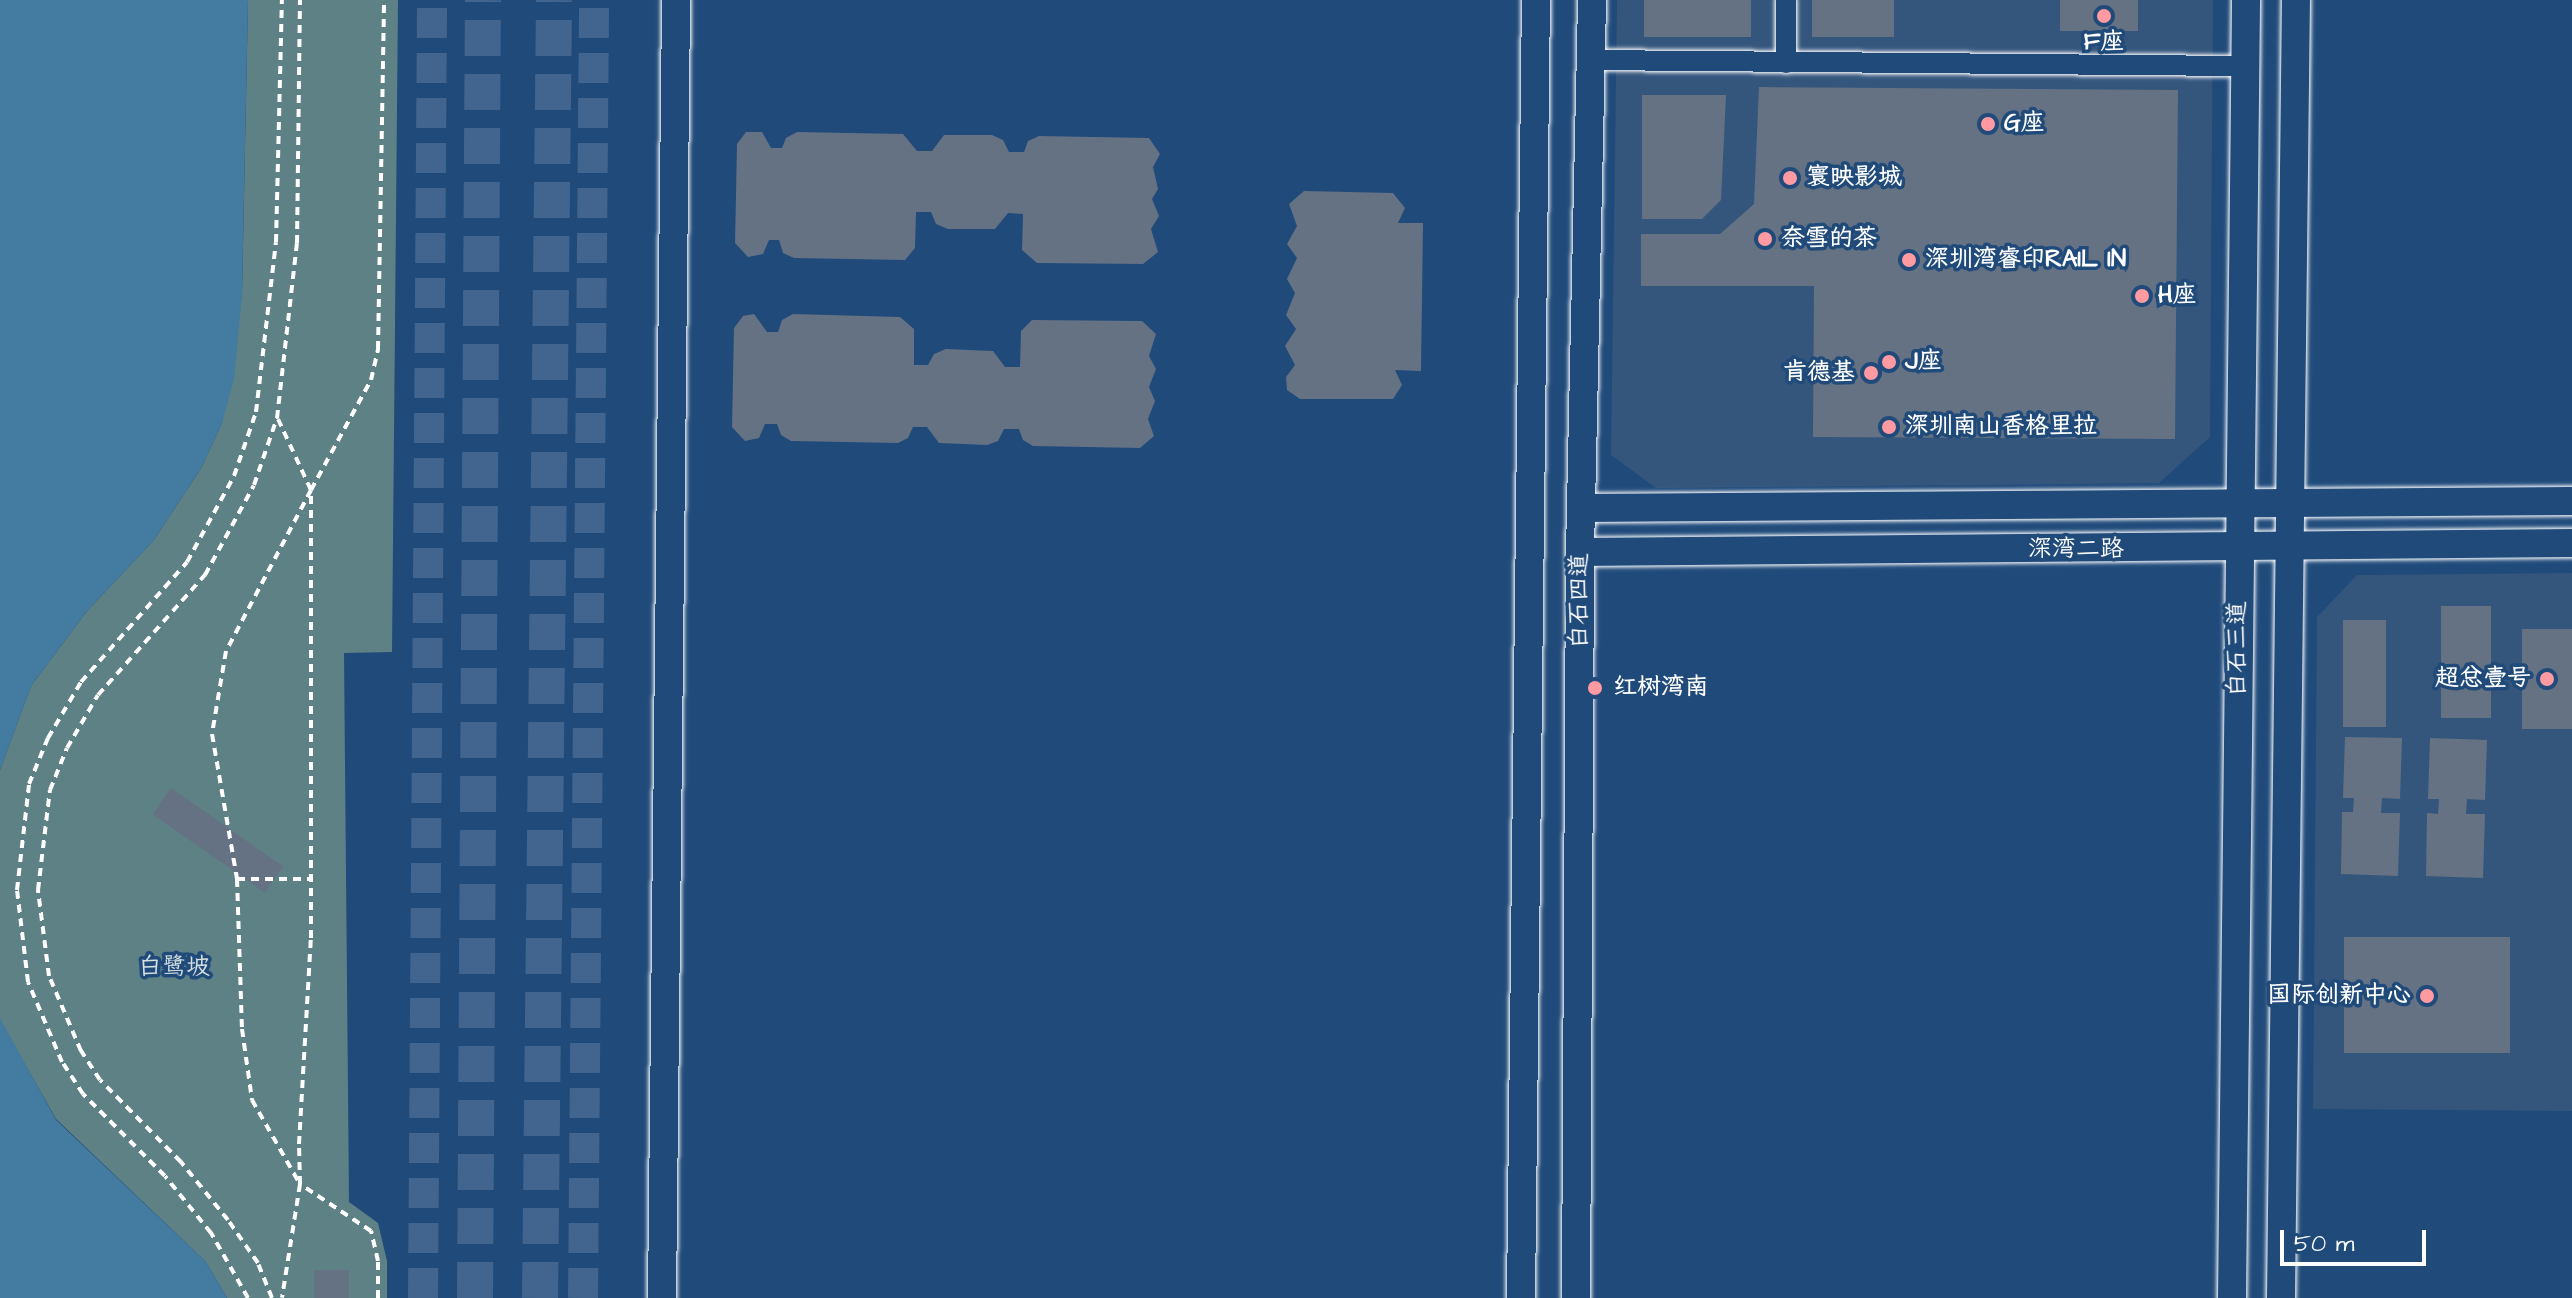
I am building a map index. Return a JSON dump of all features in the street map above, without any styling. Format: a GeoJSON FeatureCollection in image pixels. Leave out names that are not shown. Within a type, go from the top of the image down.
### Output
{"type":"FeatureCollection","features":[{"type":"Feature","properties":{"kind":"street"},"geometry":{"type":"LineString","coordinates":[[662,1298],[676,0]]}},
{"type":"Feature","properties":{"kind":"street"},"geometry":{"type":"LineString","coordinates":[[1521,1298],[1536,0]]}},
{"type":"Feature","properties":{"kind":"street","name":"白石四道"},"geometry":{"type":"LineString","coordinates":[[1576,1298],[1580,552],[1592,0]]}},
{"type":"Feature","properties":{"kind":"street"},"geometry":{"type":"LineString","coordinates":[[1786,0],[1786,63]]}},
{"type":"Feature","properties":{"kind":"street","name":"白石三道"},"geometry":{"type":"LineString","coordinates":[[2232,1298],[2246,0]]}},
{"type":"Feature","properties":{"kind":"street","name":"白石三道"},"geometry":{"type":"LineString","coordinates":[[2281,1298],[2296,0]]}},
{"type":"Feature","properties":{"kind":"street"},"geometry":{"type":"LineString","coordinates":[[1591,60],[2245,66]]}},
{"type":"Feature","properties":{"kind":"street","name":"深湾二路"},"geometry":{"type":"LineString","coordinates":[[1582,508],[2572,501]]}},
{"type":"Feature","properties":{"kind":"street","name":"深湾二路"},"geometry":{"type":"LineString","coordinates":[[1580,552],[2239,550],[2290,543],[2572,543]]}},
{"type":"Feature","properties":{"kind":"path"},"geometry":{"type":"LineString","coordinates":[[248,1298],[239,1273],[202,1222],[165,1176],[83,1094],[62,1062],[28,982],[17,890],[29,784],[48,738],[81,682],[187,562],[234,476],[256,412],[276,242],[282,0]]}},
{"type":"Feature","properties":{"kind":"path"},"geometry":{"type":"LineString","coordinates":[[272,1298],[258,1263],[228,1220],[181,1162],[100,1080],[81,1051],[49,976],[38,890],[50,790],[67,748],[98,695],[205,575],[254,485],[277,418],[297,243],[300,0]]}},
{"type":"Feature","properties":{"kind":"path"},"geometry":{"type":"LineString","coordinates":[[378,1298],[378,1261],[371,1231],[300,1184],[252,1100],[242,1029],[237,879],[212,734],[226,651],[371,380],[378,349],[384,0]]}},
{"type":"Feature","properties":{"kind":"path"},"geometry":{"type":"LineString","coordinates":[[277,418],[311,490],[311,879],[300,1184],[282,1298]]}},
{"type":"Feature","properties":{"kind":"path"},"geometry":{"type":"LineString","coordinates":[[237,879],[311,879]]}},
{"type":"Feature","properties":{"kind":"shaded area"},"geometry":{"type":"Polygon","coordinates":[[[0,0],[248,0],[242,295],[234,379],[222,423],[200,470],[153,541],[87,611],[31,686],[0,770],[0,0]]]}},
{"type":"Feature","properties":{"kind":"shaded area"},"geometry":{"type":"Polygon","coordinates":[[[1617,0],[2213,0],[2210,437],[2159,483],[1656,488],[1611,455],[1617,0]]]}},
{"type":"Feature","properties":{"kind":"shaded area"},"geometry":{"type":"Polygon","coordinates":[[[2572,573],[2572,1111],[2313,1109],[2317,617],[2357,575],[2572,573]]]}},
{"type":"Feature","properties":{"kind":"shaded area"},"geometry":{"type":"Polygon","coordinates":[[[0,1018],[56,1120],[206,1262],[227,1298],[0,1298],[0,1018]]]}},
{"type":"Feature","properties":{"kind":"green space","name":"白鹭坡"},"geometry":{"type":"Polygon","coordinates":[[[248,0],[398,0],[392,652],[344,653],[349,1202],[378,1223],[387,1261],[387,1298],[227,1298],[206,1262],[56,1119],[0,1020],[0,770],[31,686],[87,611],[153,541],[200,470],[222,423],[242,295],[248,0]]]}},
{"type":"Feature","properties":{"kind":"building"},"geometry":{"type":"Polygon","coordinates":[[[1644,0],[1751,0],[1751,37],[1644,37],[1644,0]]]}},
{"type":"Feature","properties":{"kind":"building"},"geometry":{"type":"Polygon","coordinates":[[[1812,0],[1894,0],[1894,37],[1812,37],[1812,0]]]}},
{"type":"Feature","properties":{"kind":"building","name":"F座"},"geometry":{"type":"Polygon","coordinates":[[[2060,0],[2138,0],[2138,31],[2060,31],[2060,0]]]}},
{"type":"Feature","properties":{"kind":"building","name":"深圳湾睿印RAIL IN"},"geometry":{"type":"Polygon","coordinates":[[[1759,87],[2178,90],[2175,439],[1813,437],[1814,286],[1641,286],[1641,234],[1720,234],[1754,204],[1759,87]]]}},
{"type":"Feature","properties":{"kind":"building"},"geometry":{"type":"Polygon","coordinates":[[[1642,95],[1726,95],[1721,200],[1702,219],[1642,219],[1642,95]]]}},
{"type":"Feature","properties":{"kind":"building"},"geometry":{"type":"Polygon","coordinates":[[[746,132],[762,132],[771,148],[782,148],[786,138],[797,132],[903,134],[917,151],[932,151],[944,135],[992,135],[1003,140],[1009,152],[1024,152],[1028,141],[1039,136],[1149,138],[1160,154],[1153,167],[1158,189],[1152,199],[1159,216],[1151,229],[1158,252],[1143,264],[1037,263],[1022,250],[1023,214],[1008,213],[995,229],[948,229],[936,224],[931,212],[916,212],[915,248],[905,260],[794,258],[783,253],[779,240],[769,240],[763,254],[748,257],[735,243],[737,144],[746,132]]]}},
{"type":"Feature","properties":{"kind":"building"},"geometry":{"type":"Polygon","coordinates":[[[1304,191],[1393,193],[1405,208],[1398,223],[1423,223],[1421,371],[1395,370],[1402,385],[1393,399],[1300,399],[1287,390],[1286,377],[1295,365],[1285,346],[1296,329],[1286,315],[1295,293],[1287,279],[1297,258],[1287,244],[1297,226],[1289,204],[1304,191]]]}},
{"type":"Feature","properties":{"kind":"building"},"geometry":{"type":"Polygon","coordinates":[[[754,314],[767,332],[778,332],[782,320],[793,314],[900,317],[914,329],[914,365],[928,365],[934,354],[946,349],[993,351],[1005,367],[1020,367],[1021,331],[1032,320],[1142,321],[1156,334],[1149,356],[1156,369],[1149,387],[1155,401],[1148,419],[1154,436],[1140,448],[1033,446],[1023,440],[1019,429],[1004,429],[998,441],[987,445],[939,443],[927,427],[913,427],[908,438],[898,443],[791,441],[781,435],[777,424],[765,424],[759,438],[745,441],[732,427],[734,328],[743,316],[754,314]]]}},
{"type":"Feature","properties":{"kind":"building"},"geometry":{"type":"Polygon","coordinates":[[[2441,606],[2491,606],[2491,718],[2441,718],[2441,606]]]}},
{"type":"Feature","properties":{"kind":"building"},"geometry":{"type":"Polygon","coordinates":[[[2343,620],[2386,620],[2386,727],[2343,727],[2343,620]]]}},
{"type":"Feature","properties":{"kind":"building","name":"超总壹号"},"geometry":{"type":"Polygon","coordinates":[[[2522,629],[2572,629],[2572,729],[2522,729],[2522,629]]]}},
{"type":"Feature","properties":{"kind":"building"},"geometry":{"type":"Polygon","coordinates":[[[2345,737],[2402,738],[2400,799],[2382,798],[2381,813],[2400,813],[2398,876],[2341,874],[2342,812],[2353,812],[2354,798],[2343,798],[2345,737]]]}},
{"type":"Feature","properties":{"kind":"building"},"geometry":{"type":"Polygon","coordinates":[[[2430,738],[2487,740],[2485,800],[2467,799],[2466,814],[2485,814],[2483,878],[2426,876],[2427,813],[2438,814],[2439,799],[2428,799],[2430,738]]]}},
{"type":"Feature","properties":{"kind":"building"},"geometry":{"type":"Polygon","coordinates":[[[171,788],[283,867],[265,893],[153,814],[171,788]]]}},
{"type":"Feature","properties":{"kind":"building","name":"国际创新中心"},"geometry":{"type":"Polygon","coordinates":[[[2344,937],[2510,937],[2510,1053],[2344,1053],[2344,937]]]}},
{"type":"Feature","properties":{"kind":"building"},"geometry":{"type":"Polygon","coordinates":[[[314,1270],[349,1270],[349,1298],[314,1298],[314,1270]]]}},
{"type":"Feature","properties":{"kind":"tunnel"},"geometry":{"type":"LineString","coordinates":[[423,1298],[432,0]]}},
{"type":"Feature","properties":{"kind":"tunnel"},"geometry":{"type":"LineString","coordinates":[[475,1298],[483,0]]}},
{"type":"Feature","properties":{"kind":"tunnel"},"geometry":{"type":"LineString","coordinates":[[540,1298],[554,0]]}},
{"type":"Feature","properties":{"kind":"tunnel"},"geometry":{"type":"LineString","coordinates":[[583,1298],[594,0]]}},
{"type":"Feature","properties":{"kind":"place","name":"F座"},"geometry":{"type":"Point","coordinates":[2104,16]}},
{"type":"Feature","properties":{"kind":"place","name":"G座"},"geometry":{"type":"Point","coordinates":[1988,124]}},
{"type":"Feature","properties":{"kind":"place","name":"寰映影城"},"geometry":{"type":"Point","coordinates":[1790,178]}},
{"type":"Feature","properties":{"kind":"place","name":"奈雪的茶"},"geometry":{"type":"Point","coordinates":[1765,239]}},
{"type":"Feature","properties":{"kind":"place","name":"深圳湾睿印RAIL IN"},"geometry":{"type":"Point","coordinates":[1909,260]}},
{"type":"Feature","properties":{"kind":"place","name":"H座"},"geometry":{"type":"Point","coordinates":[2142,296]}},
{"type":"Feature","properties":{"kind":"place","name":"J座"},"geometry":{"type":"Point","coordinates":[1889,362]}},
{"type":"Feature","properties":{"kind":"place","name":"肯德基"},"geometry":{"type":"Point","coordinates":[1871,373]}},
{"type":"Feature","properties":{"kind":"place","name":"深圳南山香格里拉"},"geometry":{"type":"Point","coordinates":[1889,427]}},
{"type":"Feature","properties":{"kind":"place","name":"超总壹号"},"geometry":{"type":"Point","coordinates":[2547,679]}},
{"type":"Feature","properties":{"kind":"place","name":"红树湾南"},"geometry":{"type":"Point","coordinates":[1595,688]}},
{"type":"Feature","properties":{"kind":"place","name":"国际创新中心"},"geometry":{"type":"Point","coordinates":[2427,996]}}]}
